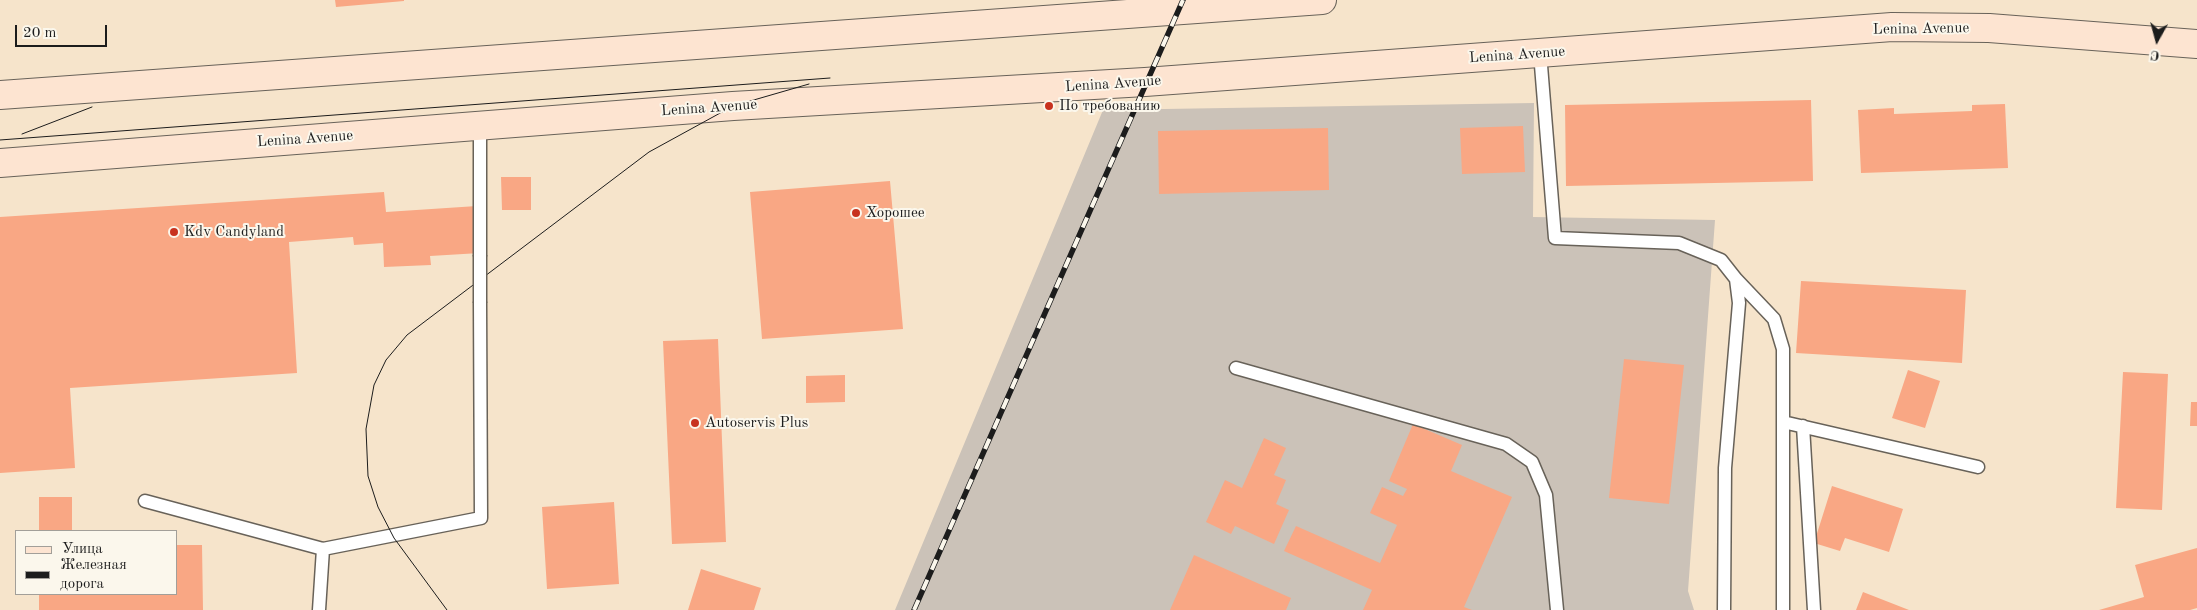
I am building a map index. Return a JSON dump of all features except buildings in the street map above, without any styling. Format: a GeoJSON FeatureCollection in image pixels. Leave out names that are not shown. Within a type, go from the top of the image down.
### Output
{"type":"FeatureCollection","features":[{"type":"Feature","properties":{"kind":"main road"},"geometry":{"type":"LineString","coordinates":[[0,95],[1322,0]]}},
{"type":"Feature","properties":{"kind":"main road","name":"Lenina Avenue"},"geometry":{"type":"LineString","coordinates":[[0,163],[733,106],[1145,82],[1892,27],[1989,28],[2197,44]]}},
{"type":"Feature","properties":{"kind":"lane"},"geometry":{"type":"LineString","coordinates":[[1540,53],[1555,238],[1679,243],[1721,260],[1736,279],[1774,319],[1782,349],[1783,610]]}},
{"type":"Feature","properties":{"kind":"lane"},"geometry":{"type":"LineString","coordinates":[[145,501],[323,549],[481,518],[480,126]]}},
{"type":"Feature","properties":{"kind":"lane"},"geometry":{"type":"LineString","coordinates":[[1724,610],[1725,468],[1739,303],[1736,279]]}},
{"type":"Feature","properties":{"kind":"lane"},"geometry":{"type":"LineString","coordinates":[[1236,368],[1506,444],[1532,462],[1546,495],[1557,610]]}},
{"type":"Feature","properties":{"kind":"lane"},"geometry":{"type":"LineString","coordinates":[[1782,422],[1978,467]]}},
{"type":"Feature","properties":{"kind":"lane"},"geometry":{"type":"LineString","coordinates":[[1803,426],[1814,610]]}},
{"type":"Feature","properties":{"kind":"lane"},"geometry":{"type":"LineString","coordinates":[[319,610],[323,549]]}},
{"type":"Feature","properties":{"kind":"shaded area"},"geometry":{"type":"Polygon","coordinates":[[[1534,103],[1533,217],[1715,220],[1688,591],[1694,610],[895,610],[1103,110],[1534,103]]]}},
{"type":"Feature","properties":{"kind":"tram line"},"geometry":{"type":"LineString","coordinates":[[0,140],[830,78]]}},
{"type":"Feature","properties":{"kind":"tram line"},"geometry":{"type":"LineString","coordinates":[[447,610],[394,538],[378,507],[368,476],[366,429],[374,385],[386,360],[407,335],[649,152],[733,106],[809,84]]}},
{"type":"Feature","properties":{"kind":"tram line"},"geometry":{"type":"LineString","coordinates":[[22,134],[92,107]]}},
{"type":"Feature","properties":{"kind":"railway"},"geometry":{"type":"LineString","coordinates":[[914,610],[1183,0]]}},
{"type":"Feature","properties":{"kind":"place","name":"По требованию"},"geometry":{"type":"Point","coordinates":[1049,106]}},
{"type":"Feature","properties":{"kind":"place","name":"Хорошее"},"geometry":{"type":"Point","coordinates":[856,213]}},
{"type":"Feature","properties":{"kind":"place","name":"Kdv Candyland"},"geometry":{"type":"Point","coordinates":[174,232]}},
{"type":"Feature","properties":{"kind":"place","name":"Autoservis Plus"},"geometry":{"type":"Point","coordinates":[695,423]}}]}
